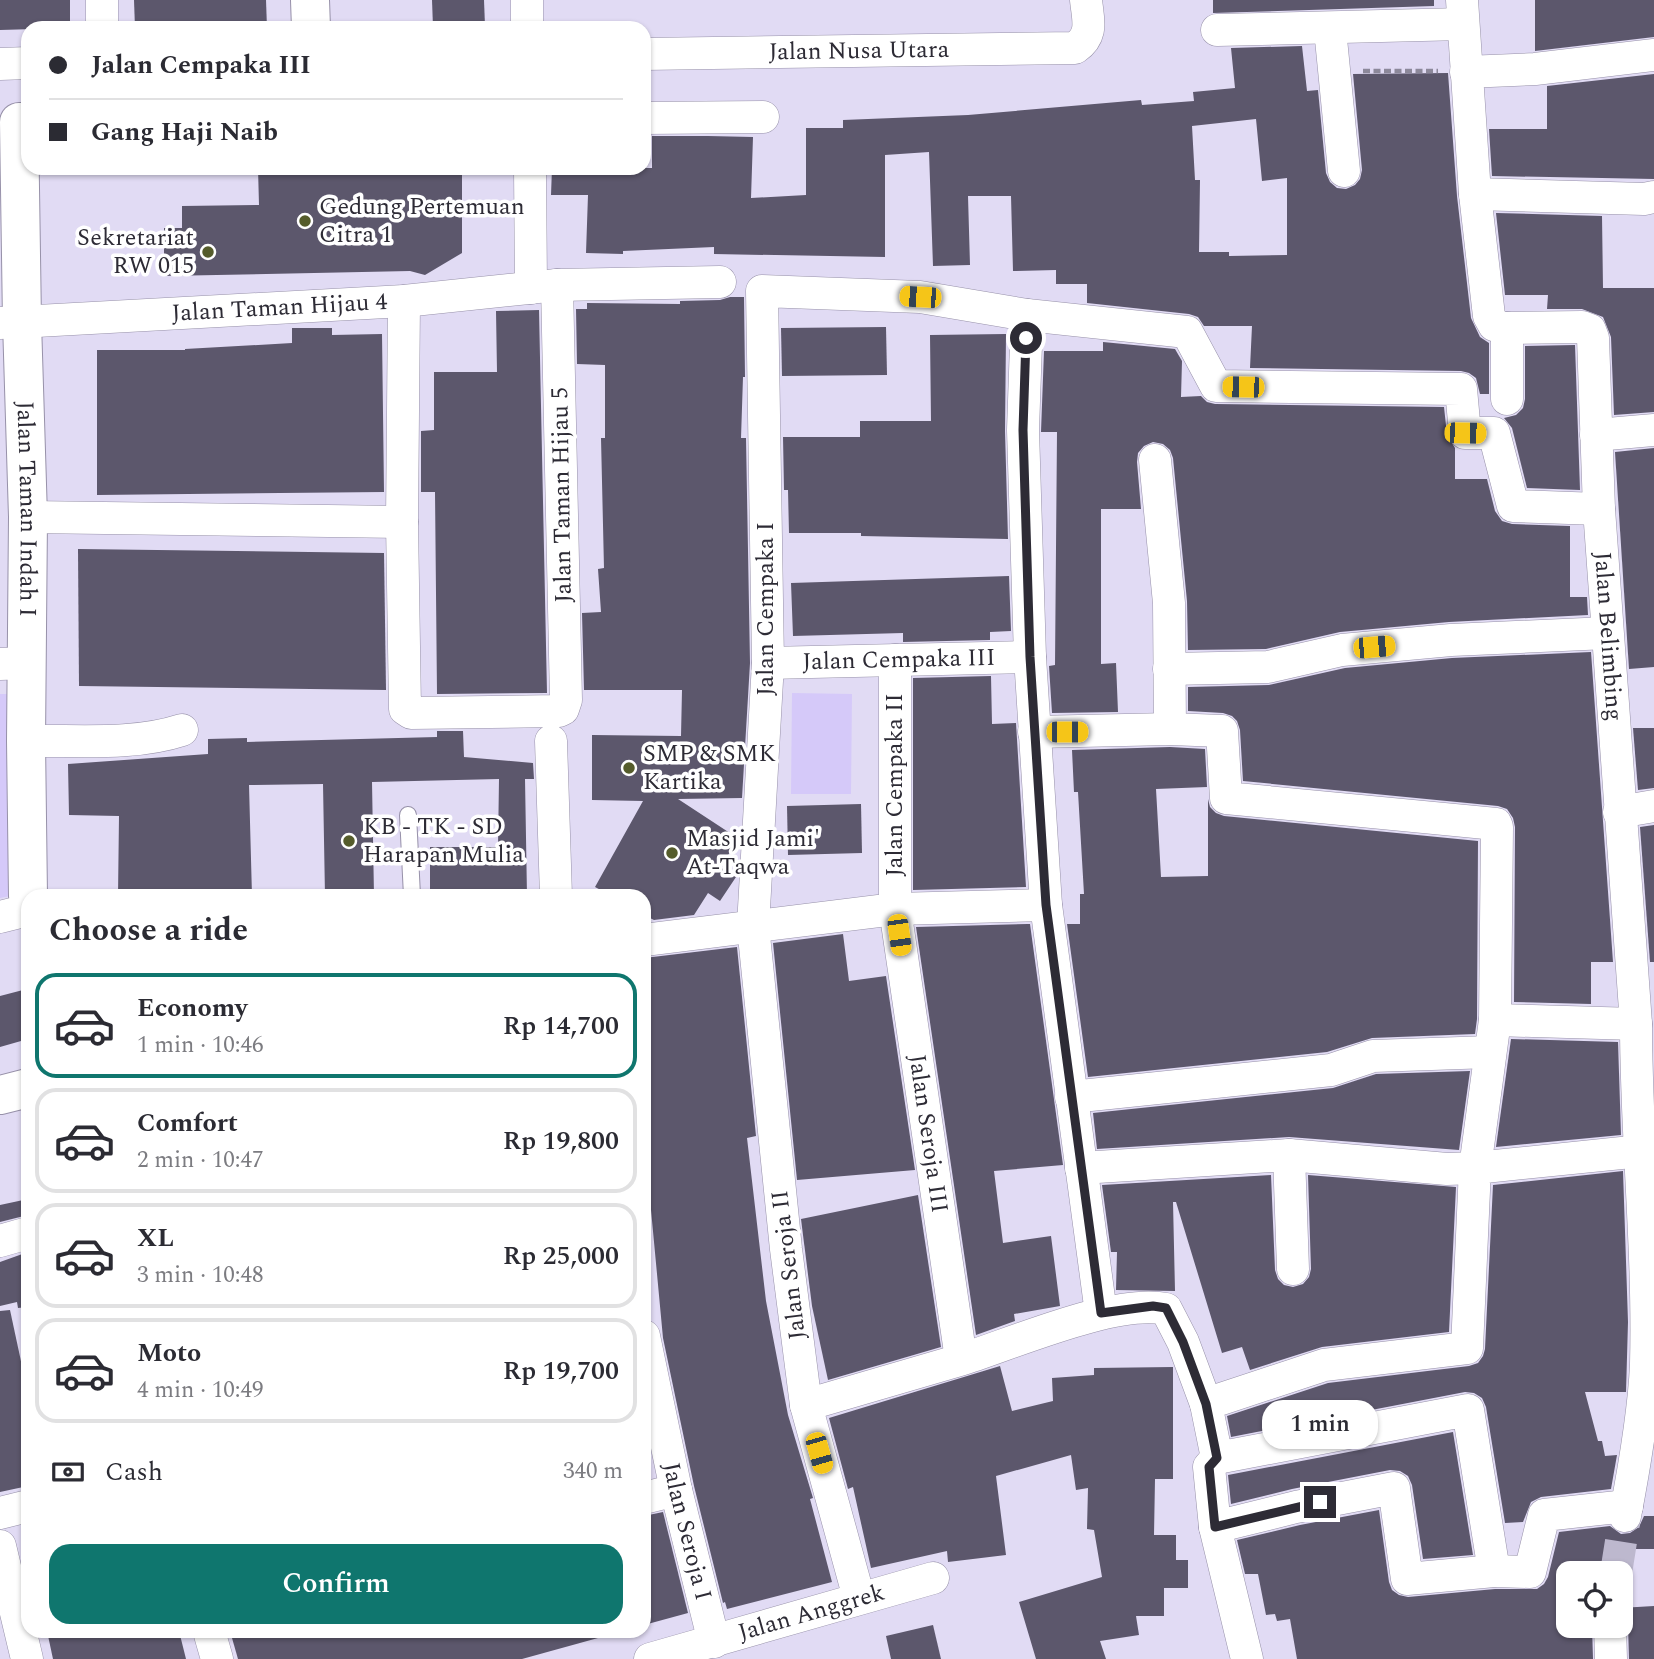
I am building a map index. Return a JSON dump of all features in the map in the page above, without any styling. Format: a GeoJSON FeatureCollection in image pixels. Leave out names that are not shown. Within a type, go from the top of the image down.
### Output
{"type":"FeatureCollection","features":[{"type":"Feature","properties":{"kind":"street"},"geometry":{"type":"LineString","coordinates":[[102,0],[103,21]]}},
{"type":"Feature","properties":{"kind":"street"},"geometry":{"type":"LineString","coordinates":[[310,0],[311,21]]}},
{"type":"Feature","properties":{"kind":"street"},"geometry":{"type":"LineString","coordinates":[[527,0],[527,21]]}},
{"type":"Feature","properties":{"kind":"street","name":"Jalan Nusa Utara"},"geometry":{"type":"LineString","coordinates":[[651,54],[1074,48],[1084,41],[1088,29],[1086,0]]}},
{"type":"Feature","properties":{"kind":"street"},"geometry":{"type":"LineString","coordinates":[[1217,30],[1330,29],[1463,12],[1475,194],[1489,316],[1494,325],[1507,328],[1507,399]]}},
{"type":"Feature","properties":{"kind":"street"},"geometry":{"type":"LineString","coordinates":[[1330,29],[1344,171]]}},
{"type":"Feature","properties":{"kind":"street"},"geometry":{"type":"LineString","coordinates":[[1466,72],[1535,69],[1654,55]]}},
{"type":"Feature","properties":{"kind":"street"},"geometry":{"type":"LineString","coordinates":[[0,64],[21,63]]}},
{"type":"Feature","properties":{"kind":"street"},"geometry":{"type":"LineString","coordinates":[[651,118],[763,117]]}},
{"type":"Feature","properties":{"kind":"street","name":"Jalan Taman Indah I"},"geometry":{"type":"LineString","coordinates":[[16,123],[11,323],[28,517],[14,664],[26,741],[28,889]]}},
{"type":"Feature","properties":{"kind":"street","name":"Jalan Taman Hijau 5"},"geometry":{"type":"LineString","coordinates":[[402,522],[405,709],[411,713],[564,709],[544,287],[531,175]]}},
{"type":"Feature","properties":{"kind":"street"},"geometry":{"type":"LineString","coordinates":[[1475,194],[1644,199],[1654,197]]}},
{"type":"Feature","properties":{"kind":"street","name":"Jalan Taman Hijau 4"},"geometry":{"type":"LineString","coordinates":[[11,323],[404,301],[544,287],[720,282]]}},
{"type":"Feature","properties":{"kind":"street","name":"Jalan Cempaka I"},"geometry":{"type":"LineString","coordinates":[[753,926],[768,663],[762,291],[920,297],[1027,315]]}},
{"type":"Feature","properties":{"kind":"street"},"geometry":{"type":"LineString","coordinates":[[28,517],[402,522],[404,301]]}},
{"type":"Feature","properties":{"kind":"street"},"geometry":{"type":"LineString","coordinates":[[1027,315],[1187,332],[1216,386],[1461,389],[1465,433],[1494,433],[1513,506],[1599,509]]}},
{"type":"Feature","properties":{"kind":"street","name":"Jalan Cempaka III"},"geometry":{"type":"LineString","coordinates":[[1027,315],[1023,430],[1030,657],[1046,905],[1101,1313]]}},
{"type":"Feature","properties":{"kind":"street","name":"Jalan Belimbing"},"geometry":{"type":"LineString","coordinates":[[1494,1571],[1530,1572],[1544,1515],[1626,1511],[1650,1365],[1641,1151],[1645,1082],[1636,1024],[1619,812],[1599,509],[1593,338],[1590,330],[1581,327],[1507,328]]}},
{"type":"Feature","properties":{"kind":"street"},"geometry":{"type":"LineString","coordinates":[[1596,435],[1654,430]]}},
{"type":"Feature","properties":{"kind":"street"},"geometry":{"type":"LineString","coordinates":[[1155,460],[1169,603],[1170,729]]}},
{"type":"Feature","properties":{"kind":"street"},"geometry":{"type":"LineString","coordinates":[[1169,669],[1268,667],[1348,649],[1451,640],[1607,633]]}},
{"type":"Feature","properties":{"kind":"street","name":"Jalan Cempaka III"},"geometry":{"type":"LineString","coordinates":[[768,663],[1030,657]]}},
{"type":"Feature","properties":{"kind":"street","name":"Jalan Cempaka II"},"geometry":{"type":"LineString","coordinates":[[895,660],[895,909]]}},
{"type":"Feature","properties":{"kind":"street"},"geometry":{"type":"LineString","coordinates":[[1034,732],[1170,729],[1222,731],[1226,798],[1496,824],[1495,1020],[1475,1168],[1467,1348],[1324,1365],[1206,1404]]}},
{"type":"Feature","properties":{"kind":"street"},"geometry":{"type":"LineString","coordinates":[[26,741],[161,737],[182,730]]}},
{"type":"Feature","properties":{"kind":"street"},"geometry":{"type":"LineString","coordinates":[[551,741],[556,889]]}},
{"type":"Feature","properties":{"kind":"street"},"geometry":{"type":"LineString","coordinates":[[1619,812],[1654,806]]}},
{"type":"Feature","properties":{"kind":"street","name":"Jalan Cempaka II"},"geometry":{"type":"LineString","coordinates":[[651,939],[895,909],[1046,905]]}},
{"type":"Feature","properties":{"kind":"street","name":"Jalan Seroja III"},"geometry":{"type":"LineString","coordinates":[[895,909],[961,1359]]}},
{"type":"Feature","properties":{"kind":"street"},"geometry":{"type":"LineString","coordinates":[[0,917],[21,912]]}},
{"type":"Feature","properties":{"kind":"street","name":"Jalan Seroja II"},"geometry":{"type":"LineString","coordinates":[[753,926],[787,1259],[806,1405],[859,1598]]}},
{"type":"Feature","properties":{"kind":"street"},"geometry":{"type":"LineString","coordinates":[[1495,1020],[1636,1024]]}},
{"type":"Feature","properties":{"kind":"street"},"geometry":{"type":"LineString","coordinates":[[1071,1097],[1331,1070],[1373,1056],[1490,1052]]}},
{"type":"Feature","properties":{"kind":"street"},"geometry":{"type":"LineString","coordinates":[[0,1095],[21,1090]]}},
{"type":"Feature","properties":{"kind":"street"},"geometry":{"type":"LineString","coordinates":[[1081,1168],[1289,1155],[1447,1169],[1641,1151]]}},
{"type":"Feature","properties":{"kind":"street"},"geometry":{"type":"LineString","coordinates":[[1289,1155],[1293,1269]]}},
{"type":"Feature","properties":{"kind":"street"},"geometry":{"type":"LineString","coordinates":[[0,1241],[21,1235]]}},
{"type":"Feature","properties":{"kind":"street"},"geometry":{"type":"LineString","coordinates":[[806,1405],[961,1359],[1101,1313],[1153,1306],[1166,1308],[1183,1342],[1206,1404],[1217,1458]]}},
{"type":"Feature","properties":{"kind":"street","name":"Jalan Seroja I"},"geometry":{"type":"LineString","coordinates":[[651,1375],[714,1642]]}},
{"type":"Feature","properties":{"kind":"street"},"geometry":{"type":"LineString","coordinates":[[1215,1527],[1296,1507],[1394,1488],[1407,1579],[1494,1571],[1468,1410],[1217,1458],[1209,1467],[1215,1527],[1234,1615],[1247,1659]]}},
{"type":"Feature","properties":{"kind":"street"},"geometry":{"type":"LineString","coordinates":[[651,1496],[676,1490]]}},
{"type":"Feature","properties":{"kind":"street"},"geometry":{"type":"LineString","coordinates":[[0,1513],[21,1508]]}},
{"type":"Feature","properties":{"kind":"street"},"geometry":{"type":"LineString","coordinates":[[0,1546],[23,1658]]}},
{"type":"Feature","properties":{"kind":"street","name":"Jalan Anggrek"},"geometry":{"type":"LineString","coordinates":[[650,1659],[933,1578]]}},
{"type":"Feature","properties":{"kind":"street"},"geometry":{"type":"LineString","coordinates":[[211,1638],[217,1659]]}},
{"type":"Feature","properties":{"kind":"street"},"geometry":{"type":"LineString","coordinates":[[1610,1638],[1611,1659]]}},
{"type":"Feature","properties":{"kind":"lane"},"geometry":{"type":"LineString","coordinates":[[408,816],[412,889]]}},
{"type":"Feature","properties":{"kind":"path"},"geometry":{"type":"LineString","coordinates":[[1334,71],[1466,72]]}},
{"type":"Feature","properties":{"kind":"shaded area"},"geometry":{"type":"Polygon","coordinates":[[[792,693],[852,694],[851,794],[791,794],[792,693]]]}},
{"type":"Feature","properties":{"kind":"shaded area"},"geometry":{"type":"Polygon","coordinates":[[[0,694],[13,694],[16,895],[0,898],[0,694]]]}},
{"type":"Feature","properties":{"kind":"building"},"geometry":{"type":"Polygon","coordinates":[[[0,0],[70,0],[70,21],[21,21],[21,29],[0,30],[0,0]]]}},
{"type":"Feature","properties":{"kind":"building"},"geometry":{"type":"Polygon","coordinates":[[[134,0],[266,0],[267,21],[135,21],[134,0]]]}},
{"type":"Feature","properties":{"kind":"building"},"geometry":{"type":"Polygon","coordinates":[[[432,0],[484,0],[485,21],[433,21],[432,0]]]}},
{"type":"Feature","properties":{"kind":"building"},"geometry":{"type":"Polygon","coordinates":[[[1213,0],[1434,0],[1434,6],[1213,13],[1213,0]]]}},
{"type":"Feature","properties":{"kind":"building"},"geometry":{"type":"Polygon","coordinates":[[[1535,0],[1654,0],[1654,37],[1535,51],[1535,0]]]}},
{"type":"Feature","properties":{"kind":"building"},"geometry":{"type":"Polygon","coordinates":[[[1302,46],[1307,91],[1318,90],[1326,173],[1337,188],[1346,189],[1355,185],[1362,170],[1353,74],[1448,73],[1457,196],[1471,318],[1480,337],[1489,343],[1489,394],[1480,394],[1476,378],[1461,371],[1250,368],[1252,326],[1204,326],[1198,317],[1189,314],[1087,303],[1087,284],[1056,284],[1056,270],[1013,271],[1011,196],[968,196],[970,265],[933,266],[929,152],[885,155],[885,257],[714,254],[714,247],[623,251],[623,254],[586,253],[588,195],[551,195],[552,175],[651,175],[652,136],[753,137],[751,198],[806,195],[806,128],[843,128],[843,120],[968,115],[1141,100],[1142,105],[1194,101],[1193,92],[1235,88],[1231,48],[1302,46]],[[1256,119],[1192,126],[1195,180],[1200,180],[1199,252],[1229,252],[1229,256],[1287,255],[1287,178],[1262,181],[1256,119]]]}},
{"type":"Feature","properties":{"kind":"building"},"geometry":{"type":"Polygon","coordinates":[[[1654,74],[1654,179],[1492,176],[1489,129],[1547,129],[1547,86],[1654,74]]]}},
{"type":"Feature","properties":{"kind":"building"},"geometry":{"type":"Polygon","coordinates":[[[258,175],[462,175],[462,253],[425,275],[410,271],[164,276],[164,228],[182,228],[182,206],[259,205],[258,175]]]}},
{"type":"Feature","properties":{"kind":"building"},"geometry":{"type":"Polygon","coordinates":[[[1496,213],[1602,216],[1603,288],[1654,288],[1654,412],[1614,415],[1611,337],[1603,317],[1582,309],[1547,309],[1548,295],[1505,295],[1496,213]]]}},
{"type":"Feature","properties":{"kind":"building"},"geometry":{"type":"Polygon","coordinates":[[[744,297],[745,377],[741,438],[746,438],[750,663],[742,798],[678,799],[739,839],[720,867],[736,877],[720,901],[708,893],[694,915],[654,920],[651,918],[651,889],[595,887],[643,801],[592,800],[592,735],[681,736],[682,690],[584,690],[582,613],[601,612],[598,569],[604,568],[601,438],[605,438],[605,365],[577,364],[576,309],[587,309],[587,303],[680,304],[680,301],[744,297]]]}},
{"type":"Feature","properties":{"kind":"building"},"geometry":{"type":"Polygon","coordinates":[[[539,310],[547,693],[437,694],[435,492],[421,492],[421,431],[434,430],[434,372],[497,372],[496,311],[539,310]]]}},
{"type":"Feature","properties":{"kind":"building"},"geometry":{"type":"Polygon","coordinates":[[[886,327],[887,375],[782,376],[781,328],[886,327]]]}},
{"type":"Feature","properties":{"kind":"building"},"geometry":{"type":"Polygon","coordinates":[[[292,328],[332,328],[332,335],[382,334],[384,492],[97,495],[97,350],[185,350],[292,343],[292,328]]]}},
{"type":"Feature","properties":{"kind":"building"},"geometry":{"type":"Polygon","coordinates":[[[1006,334],[1008,539],[789,533],[788,490],[784,490],[783,437],[860,437],[860,421],[931,421],[930,335],[1006,334]]]}},
{"type":"Feature","properties":{"kind":"building"},"geometry":{"type":"Polygon","coordinates":[[[1103,342],[1175,349],[1182,361],[1181,397],[1201,396],[1207,402],[1215,404],[1444,407],[1447,435],[1455,448],[1455,479],[1487,479],[1495,511],[1502,521],[1512,524],[1570,526],[1570,597],[1587,597],[1588,615],[1449,622],[1340,632],[1266,649],[1188,650],[1187,601],[1173,458],[1170,450],[1163,444],[1153,442],[1138,453],[1141,509],[1101,509],[1101,664],[1116,663],[1118,712],[1052,713],[1049,666],[1055,665],[1057,432],[1041,432],[1044,351],[1103,351],[1103,342]]]}},
{"type":"Feature","properties":{"kind":"building"},"geometry":{"type":"Polygon","coordinates":[[[1575,345],[1580,490],[1527,488],[1512,428],[1504,418],[1516,415],[1523,408],[1525,346],[1575,345]]]}},
{"type":"Feature","properties":{"kind":"building"},"geometry":{"type":"Polygon","coordinates":[[[1654,448],[1654,667],[1629,669],[1615,452],[1654,448]]]}},
{"type":"Feature","properties":{"kind":"building"},"geometry":{"type":"Polygon","coordinates":[[[78,549],[384,553],[386,690],[79,686],[78,549]]]}},
{"type":"Feature","properties":{"kind":"building"},"geometry":{"type":"Polygon","coordinates":[[[1009,576],[1011,631],[990,632],[990,640],[903,642],[903,633],[793,636],[791,583],[1009,576]]]}},
{"type":"Feature","properties":{"kind":"building"},"geometry":{"type":"Polygon","coordinates":[[[1591,652],[1613,962],[1591,962],[1591,1004],[1514,1002],[1515,827],[1507,809],[1243,781],[1237,721],[1223,713],[1188,711],[1188,687],[1269,685],[1345,668],[1452,658],[1591,652]]]}},
{"type":"Feature","properties":{"kind":"building"},"geometry":{"type":"Polygon","coordinates":[[[991,676],[992,724],[1016,723],[1026,887],[913,890],[913,678],[991,676]]]}},
{"type":"Feature","properties":{"kind":"building"},"geometry":{"type":"Polygon","coordinates":[[[1633,728],[1654,728],[1654,788],[1638,790],[1633,728]]]}},
{"type":"Feature","properties":{"kind":"building"},"geometry":{"type":"Polygon","coordinates":[[[437,731],[463,731],[464,757],[533,763],[534,779],[525,779],[527,889],[430,889],[430,847],[498,847],[499,779],[372,782],[374,889],[325,889],[323,784],[249,785],[252,889],[118,889],[119,816],[69,815],[68,764],[208,754],[208,739],[247,738],[247,742],[437,737],[437,731]]]}},
{"type":"Feature","properties":{"kind":"building"},"geometry":{"type":"Polygon","coordinates":[[[1170,747],[1205,749],[1207,787],[1156,789],[1161,877],[1208,876],[1208,799],[1210,807],[1224,816],[1478,841],[1475,1034],[1372,1038],[1327,1052],[1088,1077],[1067,924],[1080,924],[1080,894],[1084,894],[1078,792],[1074,792],[1072,750],[1170,747]]]}},
{"type":"Feature","properties":{"kind":"building"},"geometry":{"type":"Polygon","coordinates":[[[861,804],[862,853],[788,855],[787,806],[861,804]]]}},
{"type":"Feature","properties":{"kind":"building"},"geometry":{"type":"Polygon","coordinates":[[[1654,825],[1654,962],[1650,962],[1640,827],[1654,825]]]}},
{"type":"Feature","properties":{"kind":"building"},"geometry":{"type":"Polygon","coordinates":[[[1030,924],[1063,1165],[994,1171],[1003,1243],[1051,1236],[1060,1306],[1014,1314],[1015,1321],[976,1335],[916,927],[1030,924]]]}},
{"type":"Feature","properties":{"kind":"building"},"geometry":{"type":"Polygon","coordinates":[[[843,934],[849,981],[886,976],[915,1170],[797,1180],[773,943],[843,934]]]}},
{"type":"Feature","properties":{"kind":"building"},"geometry":{"type":"Polygon","coordinates":[[[737,947],[756,1136],[747,1138],[766,1301],[788,1415],[813,1498],[810,1499],[832,1582],[727,1609],[725,1602],[723,1603],[694,1486],[663,1338],[651,1210],[651,957],[737,947]]]}},
{"type":"Feature","properties":{"kind":"building"},"geometry":{"type":"Polygon","coordinates":[[[21,991],[21,1041],[0,1047],[0,996],[21,991]]]}},
{"type":"Feature","properties":{"kind":"building"},"geometry":{"type":"Polygon","coordinates":[[[1511,1039],[1618,1042],[1621,1135],[1496,1147],[1511,1039]]]}},
{"type":"Feature","properties":{"kind":"building"},"geometry":{"type":"Polygon","coordinates":[[[1470,1071],[1459,1150],[1289,1137],[1097,1149],[1093,1113],[1333,1088],[1376,1074],[1470,1071]]]}},
{"type":"Feature","properties":{"kind":"building"},"geometry":{"type":"Polygon","coordinates":[[[1623,1171],[1628,1322],[1626,1392],[1585,1392],[1598,1441],[1602,1441],[1605,1456],[1617,1455],[1611,1489],[1541,1497],[1531,1502],[1523,1522],[1505,1523],[1486,1407],[1482,1398],[1474,1393],[1465,1392],[1231,1437],[1227,1416],[1328,1383],[1478,1363],[1485,1349],[1493,1185],[1623,1171]]]}},
{"type":"Feature","properties":{"kind":"building"},"geometry":{"type":"Polygon","coordinates":[[[1271,1175],[1275,1270],[1284,1285],[1293,1287],[1303,1284],[1311,1269],[1308,1175],[1456,1187],[1449,1332],[1322,1347],[1250,1370],[1242,1347],[1222,1353],[1176,1202],[1173,1202],[1175,1291],[1116,1290],[1117,1252],[1111,1252],[1102,1185],[1271,1175]]]}},
{"type":"Feature","properties":{"kind":"building"},"geometry":{"type":"Polygon","coordinates":[[[918,1195],[941,1347],[828,1380],[812,1306],[801,1219],[918,1195]]]}},
{"type":"Feature","properties":{"kind":"building"},"geometry":{"type":"Polygon","coordinates":[[[21,1200],[21,1217],[0,1222],[0,1205],[21,1200]]]}},
{"type":"Feature","properties":{"kind":"building"},"geometry":{"type":"Polygon","coordinates":[[[21,1254],[21,1308],[18,1308],[17,1302],[0,1306],[0,1262],[21,1254]]]}},
{"type":"Feature","properties":{"kind":"building"},"geometry":{"type":"Polygon","coordinates":[[[10,1310],[21,1361],[21,1488],[0,1492],[0,1311],[10,1310]]]}},
{"type":"Feature","properties":{"kind":"building"},"geometry":{"type":"Polygon","coordinates":[[[1000,1366],[1012,1411],[1053,1401],[1052,1378],[1094,1375],[1094,1368],[1173,1367],[1173,1479],[1155,1479],[1154,1535],[1176,1535],[1176,1560],[1188,1560],[1188,1588],[1164,1588],[1164,1616],[1136,1616],[1139,1635],[1100,1641],[1106,1659],[1036,1659],[1019,1602],[1102,1577],[1094,1530],[1087,1529],[1088,1488],[1076,1490],[1071,1455],[996,1476],[1006,1555],[948,1562],[947,1551],[871,1568],[853,1487],[848,1489],[829,1418],[1000,1366]]]}},
{"type":"Feature","properties":{"kind":"building"},"geometry":{"type":"Polygon","coordinates":[[[1453,1432],[1473,1555],[1423,1559],[1412,1485],[1408,1476],[1400,1471],[1390,1470],[1292,1489],[1231,1504],[1228,1475],[1453,1432]]]}},
{"type":"Feature","properties":{"kind":"building"},"geometry":{"type":"Polygon","coordinates":[[[1379,1510],[1389,1582],[1392,1590],[1408,1597],[1495,1589],[1537,1589],[1548,1577],[1559,1532],[1610,1526],[1621,1534],[1630,1533],[1639,1527],[1644,1516],[1654,1516],[1654,1549],[1617,1549],[1615,1561],[1556,1561],[1556,1638],[1592,1638],[1593,1659],[1297,1659],[1290,1619],[1277,1621],[1275,1614],[1266,1615],[1258,1574],[1245,1574],[1237,1540],[1379,1510]]]}},
{"type":"Feature","properties":{"kind":"building"},"geometry":{"type":"Polygon","coordinates":[[[663,1512],[688,1613],[651,1623],[651,1515],[663,1512]]]}},
{"type":"Feature","properties":{"kind":"building"},"geometry":{"type":"Polygon","coordinates":[[[1654,1606],[1654,1659],[1629,1659],[1628,1638],[1633,1638],[1633,1607],[1654,1606]]]}},
{"type":"Feature","properties":{"kind":"building"},"geometry":{"type":"Polygon","coordinates":[[[933,1625],[941,1659],[891,1659],[886,1636],[933,1625]]]}},
{"type":"Feature","properties":{"kind":"building"},"geometry":{"type":"Polygon","coordinates":[[[48,1638],[181,1638],[186,1659],[53,1659],[48,1638]]]}},
{"type":"Feature","properties":{"kind":"building"},"geometry":{"type":"Polygon","coordinates":[[[232,1638],[598,1638],[522,1659],[238,1659],[232,1638]]]}},
{"type":"Feature","properties":{"kind":"tunnel"},"geometry":{"type":"LineString","coordinates":[[1618,1561],[1625,1516]]}},
{"type":"Feature","properties":{"kind":"place","name":"Gedung Pertemuan Citra 1"},"geometry":{"type":"Point","coordinates":[305,221]}},
{"type":"Feature","properties":{"kind":"place","name":"Sekretariat RW 015"},"geometry":{"type":"Point","coordinates":[208,252]}},
{"type":"Feature","properties":{"kind":"place","name":"SMP & SMK Kartika"},"geometry":{"type":"Point","coordinates":[629,768]}},
{"type":"Feature","properties":{"kind":"place","name":"KB - TK - SD Harapan Mulia"},"geometry":{"type":"Point","coordinates":[349,841]}},
{"type":"Feature","properties":{"kind":"place","name":"Masjid Jami' At-Taqwa"},"geometry":{"type":"Point","coordinates":[672,853]}},
{"type":"Feature","properties":{"kind":"route"},"geometry":{"type":"LineString","coordinates":[[1026,338],[1023,430],[1030,657],[1046,905],[1101,1313],[1153,1306],[1166,1308],[1183,1342],[1206,1404],[1217,1458],[1209,1467],[1215,1527],[1320,1502]]}}]}
